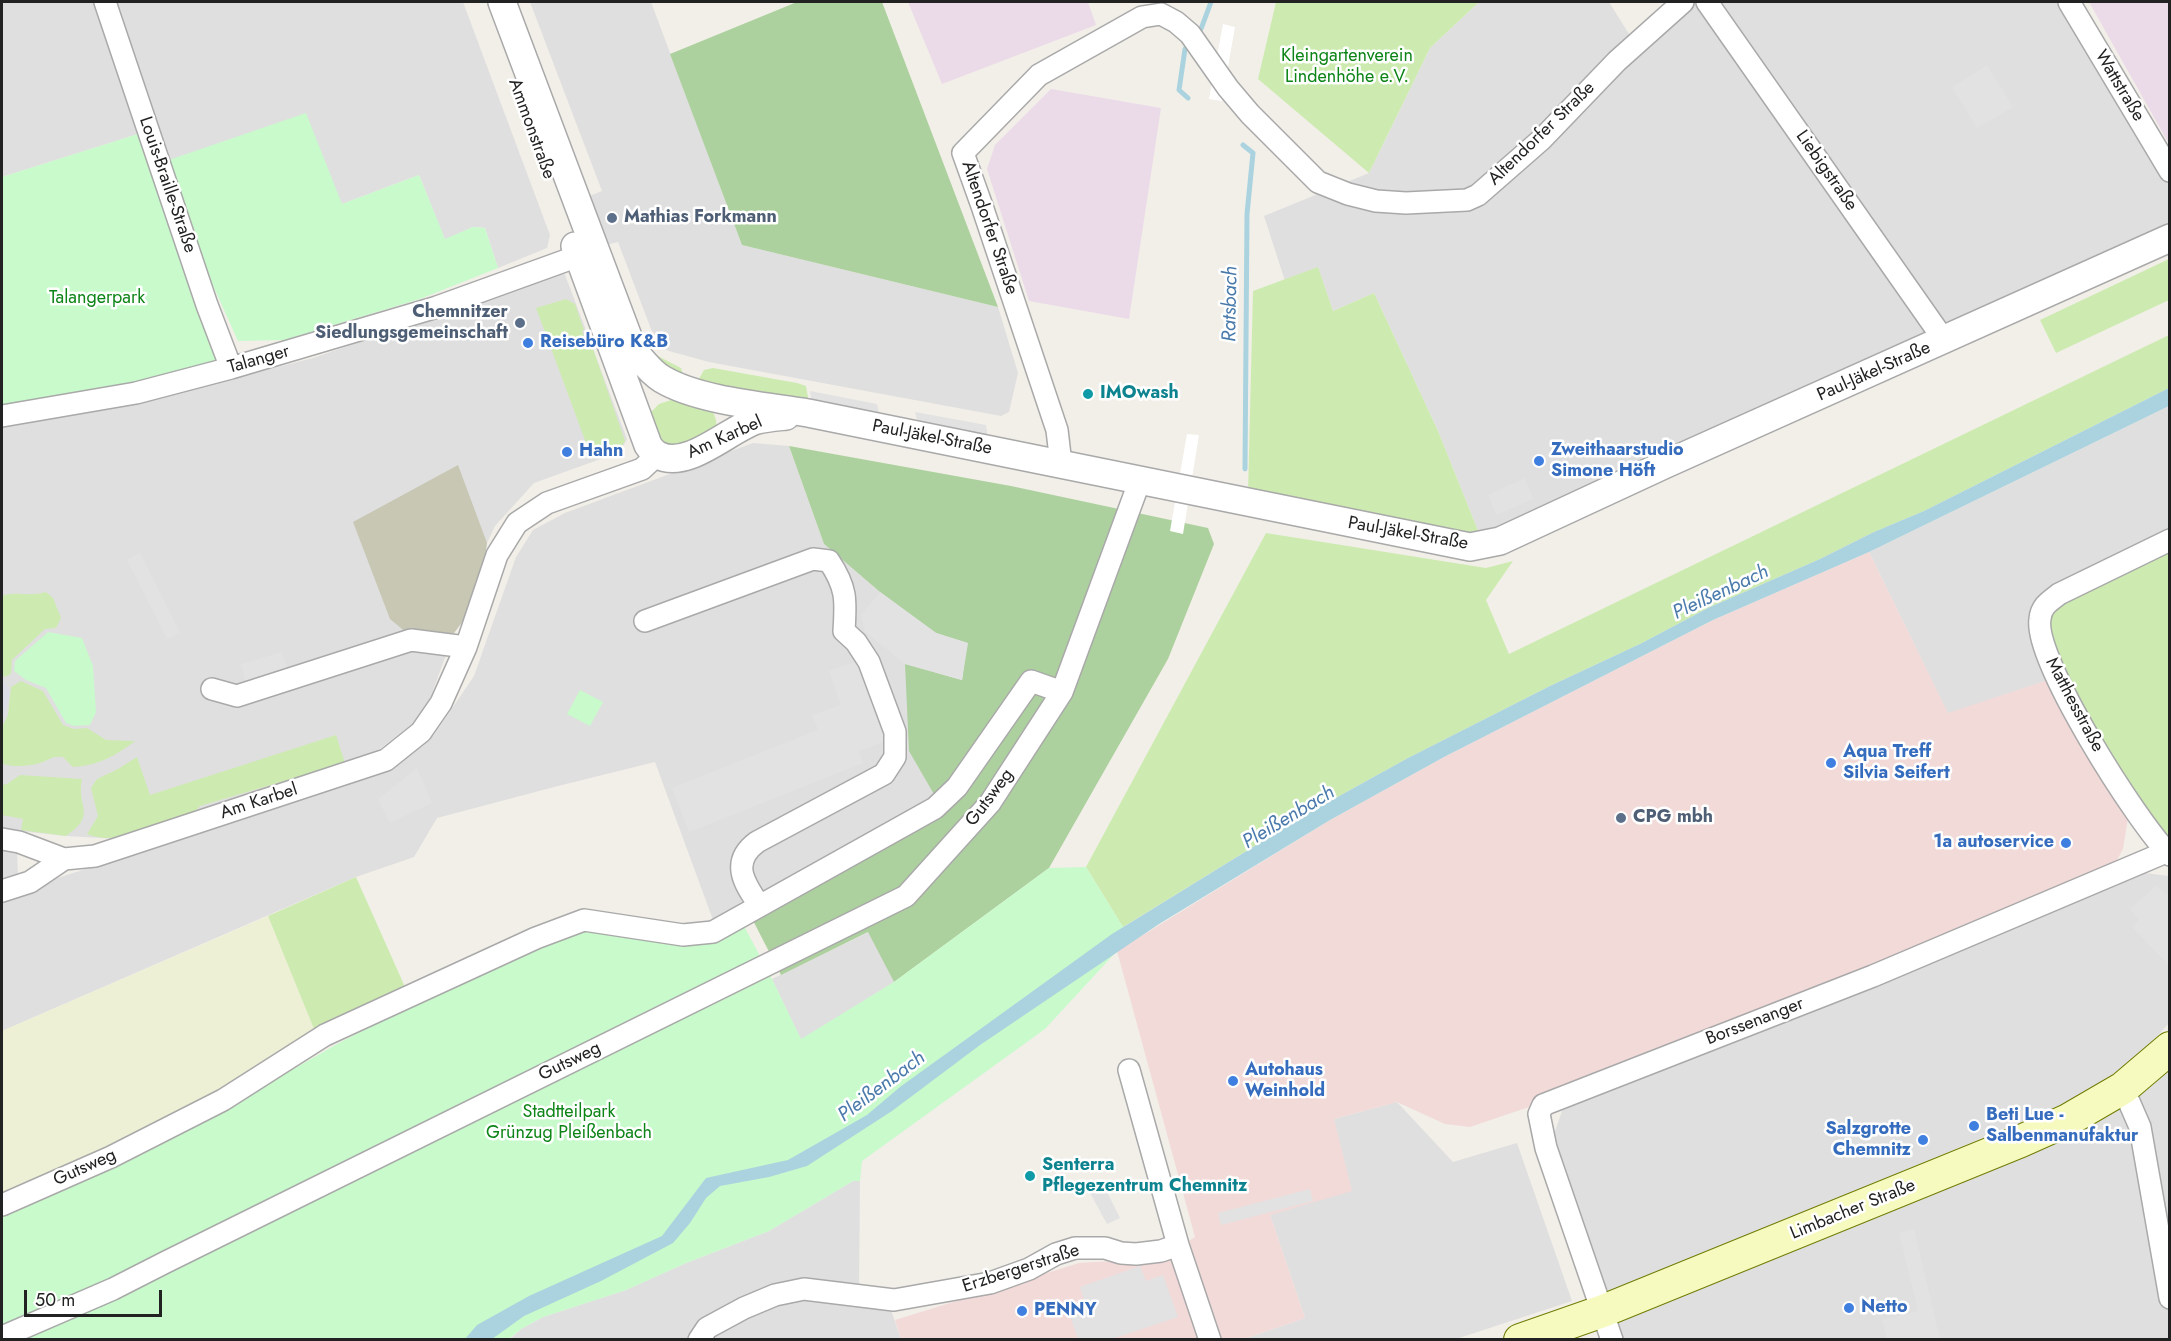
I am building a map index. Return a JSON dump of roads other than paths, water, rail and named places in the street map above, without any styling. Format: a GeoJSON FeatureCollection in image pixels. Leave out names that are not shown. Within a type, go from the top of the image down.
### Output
{"type":"FeatureCollection","features":[{"type":"Feature","properties":{"kind":"main road","name":"Limbacher Straße"},"geometry":{"type":"LineString","coordinates":[[1520,1340],[1607,1325],[2068,1120],[2123,1088],[2169,1048]]}},
{"type":"Feature","properties":{"kind":"street","name":"Louis-Braille-Straße"},"geometry":{"type":"LineString","coordinates":[[105,2],[207,305],[231,368]]}},
{"type":"Feature","properties":{"kind":"street","name":"Ammonstraße"},"geometry":{"type":"LineString","coordinates":[[484,2],[587,253]]}},
{"type":"Feature","properties":{"kind":"street","name":"Ammonstraße"},"geometry":{"type":"LineString","coordinates":[[502,2],[587,253]]}},
{"type":"Feature","properties":{"kind":"street","name":"Altendorfer Straße"},"geometry":{"type":"LineString","coordinates":[[1061,464],[1057,430],[963,153],[1039,75],[1142,17],[1161,14],[1176,22],[1190,34],[1228,88],[1250,114],[1318,182],[1348,194],[1376,201],[1406,203],[1467,200],[1478,195],[1542,139],[1617,61],[1683,2]]}},
{"type":"Feature","properties":{"kind":"street","name":"Liebigstraße"},"geometry":{"type":"LineString","coordinates":[[1707,2],[1944,340]]}},
{"type":"Feature","properties":{"kind":"street","name":"Wattstraße"},"geometry":{"type":"LineString","coordinates":[[2069,2],[2169,171]]}},
{"type":"Feature","properties":{"kind":"street","name":"Paul-Jäkel-Straße"},"geometry":{"type":"LineString","coordinates":[[808,413],[1438,541],[1470,547],[1487,545],[2169,238]]}},
{"type":"Feature","properties":{"kind":"street","name":"Talanger"},"geometry":{"type":"LineString","coordinates":[[2,416],[136,393],[231,368],[436,307],[587,253]]}},
{"type":"Feature","properties":{"kind":"street"},"geometry":{"type":"LineString","coordinates":[[587,253],[633,350],[662,379],[720,399],[808,413]]}},
{"type":"Feature","properties":{"kind":"street"},"geometry":{"type":"LineString","coordinates":[[587,253],[636,414],[648,445],[667,457]]}},
{"type":"Feature","properties":{"kind":"street"},"geometry":{"type":"LineString","coordinates":[[636,414],[656,395],[683,388]]}},
{"type":"Feature","properties":{"kind":"street"},"geometry":{"type":"LineString","coordinates":[[720,399],[726,435]]}},
{"type":"Feature","properties":{"kind":"street","name":"Am Karbel"},"geometry":{"type":"LineString","coordinates":[[2,891],[30,882],[64,859],[94,855],[387,760],[421,732],[441,703],[466,647],[497,555],[517,523],[547,503],[616,480],[667,457],[701,450],[757,420],[808,413]]}},
{"type":"Feature","properties":{"kind":"street","name":"Gutsweg"},"geometry":{"type":"LineString","coordinates":[[2,1337],[113,1288],[906,896],[990,803],[1062,692],[1140,480]]}},
{"type":"Feature","properties":{"kind":"street","name":"Matthesstraße"},"geometry":{"type":"LineString","coordinates":[[2168,853],[2127,799],[2086,732],[2047,658],[2040,636],[2039,619],[2044,606],[2058,594],[2169,540]]}},
{"type":"Feature","properties":{"kind":"street"},"geometry":{"type":"LineString","coordinates":[[645,621],[813,558],[829,561],[840,577],[846,597],[844,632],[856,642],[869,662],[895,732],[895,757],[884,774],[746,850],[742,862],[742,874],[759,905]]}},
{"type":"Feature","properties":{"kind":"street"},"geometry":{"type":"LineString","coordinates":[[212,689],[237,696],[411,640],[466,647]]}},
{"type":"Feature","properties":{"kind":"street","name":"Gutsweg"},"geometry":{"type":"LineString","coordinates":[[2,1205],[111,1157],[223,1101],[324,1035],[536,938],[584,920],[683,935],[713,932],[935,808],[957,787],[1030,681],[1062,692]]}},
{"type":"Feature","properties":{"kind":"street"},"geometry":{"type":"LineString","coordinates":[[2,839],[19,842],[64,859]]}},
{"type":"Feature","properties":{"kind":"street","name":"Borssenanger"},"geometry":{"type":"LineString","coordinates":[[1607,1325],[1546,1149],[1539,1114],[1544,1105],[1873,976],[2168,853]]}},
{"type":"Feature","properties":{"kind":"street"},"geometry":{"type":"LineString","coordinates":[[1129,1070],[1178,1245],[1210,1340]]}},
{"type":"Feature","properties":{"kind":"street"},"geometry":{"type":"LineString","coordinates":[[2123,1088],[2140,1127],[2169,1298]]}},
{"type":"Feature","properties":{"kind":"street","name":"Erzbergerstraße"},"geometry":{"type":"LineString","coordinates":[[699,1340],[707,1328],[744,1308],[775,1295],[804,1289],[894,1300],[990,1283],[1029,1269],[1056,1254],[1075,1248],[1105,1248],[1121,1253],[1136,1254],[1161,1251],[1178,1245]]}},
{"type":"Feature","properties":{"kind":"water"},"geometry":{"type":"Polygon","coordinates":[[[2169,388],[2169,406],[1869,552],[1713,620],[1444,757],[1330,820],[1159,924],[980,1045],[892,1111],[807,1166],[769,1177],[720,1186],[706,1198],[690,1223],[673,1243],[601,1281],[524,1316],[492,1339],[465,1339],[477,1325],[529,1296],[662,1236],[706,1178],[788,1160],[867,1115],[900,1087],[1112,934],[1305,815],[1408,758],[1550,686],[1642,643],[1708,608],[1924,511],[2169,388]]]}},
{"type":"Feature","properties":{"kind":"waterway","name":"Ratsbach"},"geometry":{"type":"LineString","coordinates":[[1201,29],[1211,2]]}},
{"type":"Feature","properties":{"kind":"waterway","name":"Ratsbach"},"geometry":{"type":"LineString","coordinates":[[1185,49],[1179,90],[1188,98]]}},
{"type":"Feature","properties":{"kind":"waterway","name":"Ratsbach"},"geometry":{"type":"LineString","coordinates":[[1243,145],[1253,153],[1247,214],[1245,469]]}},
{"type":"Feature","properties":{"kind":"place","name":"Mathias Forkmann"},"geometry":{"type":"Point","coordinates":[612,218]}},
{"type":"Feature","properties":{"kind":"place","name":"Chemnitzer Siedlungsgemeinschaft"},"geometry":{"type":"Point","coordinates":[520,323]}},
{"type":"Feature","properties":{"kind":"place","name":"Reisebüro K&B"},"geometry":{"type":"Point","coordinates":[528,343]}},
{"type":"Feature","properties":{"kind":"place","name":"IMOwash"},"geometry":{"type":"Point","coordinates":[1088,394]}},
{"type":"Feature","properties":{"kind":"place","name":"Hahn"},"geometry":{"type":"Point","coordinates":[567,452]}},
{"type":"Feature","properties":{"kind":"place","name":"Zweithaarstudio Simone Höft"},"geometry":{"type":"Point","coordinates":[1539,461]}},
{"type":"Feature","properties":{"kind":"place","name":"Aqua Treff Silvia Seifert"},"geometry":{"type":"Point","coordinates":[1831,763]}},
{"type":"Feature","properties":{"kind":"place","name":"CPG mbh"},"geometry":{"type":"Point","coordinates":[1621,818]}},
{"type":"Feature","properties":{"kind":"place","name":"1a autoservice"},"geometry":{"type":"Point","coordinates":[2066,843]}},
{"type":"Feature","properties":{"kind":"place","name":"Autohaus Weinhold"},"geometry":{"type":"Point","coordinates":[1233,1081]}},
{"type":"Feature","properties":{"kind":"place","name":"Beti Lue - Salbenmanufaktur"},"geometry":{"type":"Point","coordinates":[1974,1126]}},
{"type":"Feature","properties":{"kind":"place","name":"Salzgrotte Chemnitz"},"geometry":{"type":"Point","coordinates":[1923,1140]}},
{"type":"Feature","properties":{"kind":"place","name":"Senterra Pflegezentrum Chemnitz"},"geometry":{"type":"Point","coordinates":[1030,1176]}},
{"type":"Feature","properties":{"kind":"place","name":"Netto"},"geometry":{"type":"Point","coordinates":[1849,1308]}},
{"type":"Feature","properties":{"kind":"place","name":"PENNY"},"geometry":{"type":"Point","coordinates":[1022,1311]}},
{"type":"Feature","properties":{"kind":"park label","name":"Kleingartenverein Lindenhöhe e.V."},"geometry":{"type":"Point","coordinates":[1347,67]}},
{"type":"Feature","properties":{"kind":"park label","name":"Talangerpark"},"geometry":{"type":"Point","coordinates":[97,299]}},
{"type":"Feature","properties":{"kind":"park label","name":"Stadtteilpark Grünzug Pleißenbach"},"geometry":{"type":"Point","coordinates":[569,1123]}},
{"type":"Feature","properties":{"kind":"water label","name":"Pleißenbach"},"geometry":{"type":"Point","coordinates":[1721,593]}},
{"type":"Feature","properties":{"kind":"water label","name":"Pleißenbach"},"geometry":{"type":"Point","coordinates":[1289,818]}},
{"type":"Feature","properties":{"kind":"water label","name":"Pleißenbach"},"geometry":{"type":"Point","coordinates":[882,1087]}}]}
